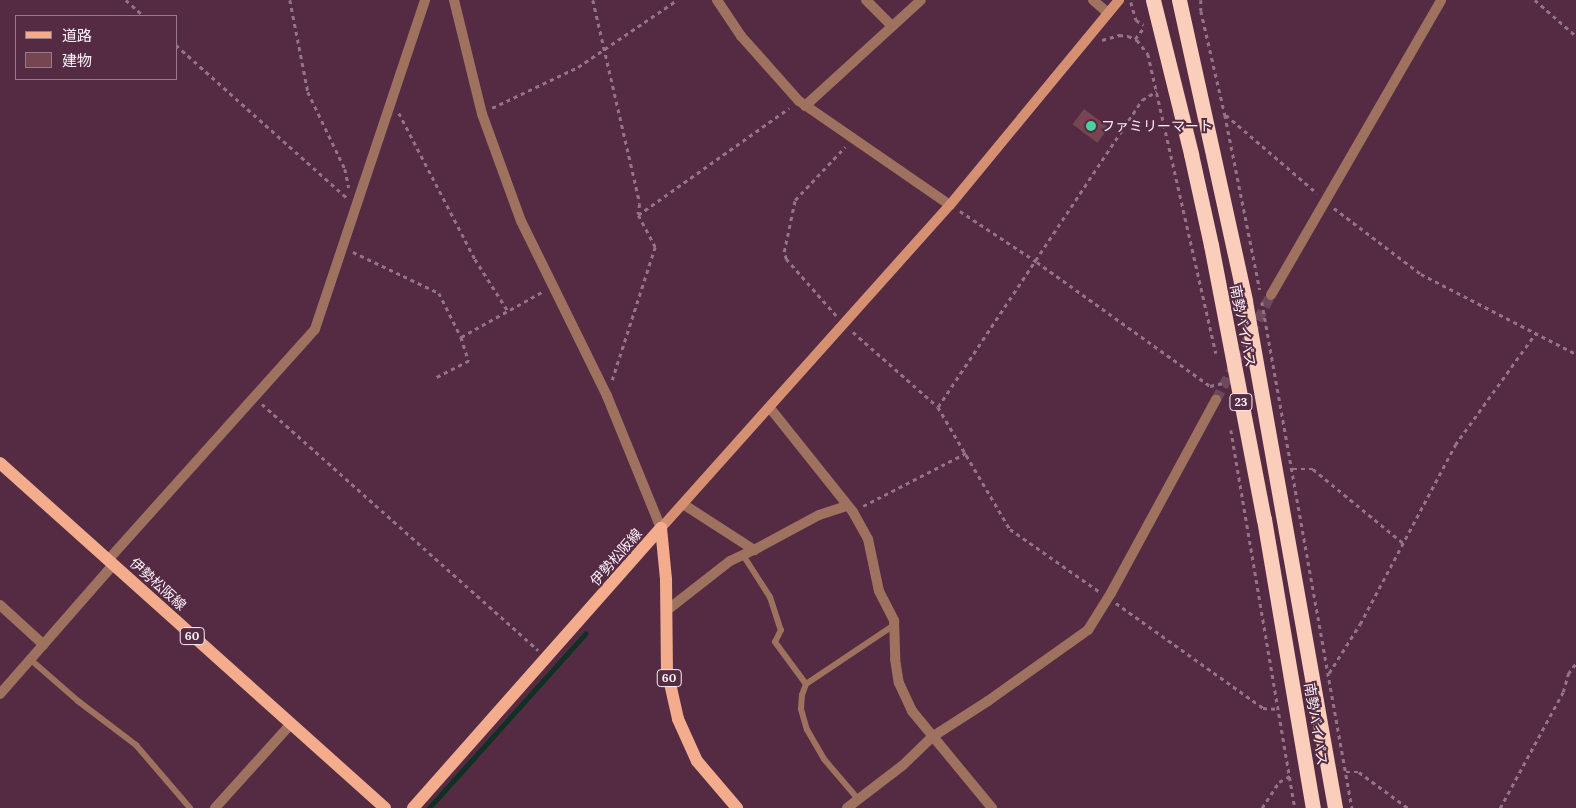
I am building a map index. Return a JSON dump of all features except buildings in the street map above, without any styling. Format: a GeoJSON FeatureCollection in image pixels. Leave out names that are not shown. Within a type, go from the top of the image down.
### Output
{"type":"FeatureCollection","features":[{"type":"Feature","properties":{"kind":"highway","name":"南勢バイパス"},"geometry":{"type":"LineString","coordinates":[[1153,0],[1191,154],[1211,245],[1264,519],[1313,808]]}},
{"type":"Feature","properties":{"kind":"highway","name":"南勢バイパス"},"geometry":{"type":"LineString","coordinates":[[1179,0],[1245,301],[1335,808]]}},
{"type":"Feature","properties":{"kind":"main road","name":"伊勢松阪線"},"geometry":{"type":"LineString","coordinates":[[0,463],[385,808]]}},
{"type":"Feature","properties":{"kind":"main road","name":"伊勢松阪線"},"geometry":{"type":"LineString","coordinates":[[661,528],[666,579],[668,670],[678,720],[697,761],[737,808]]}},
{"type":"Feature","properties":{"kind":"main road","name":"伊勢松阪線"},"geometry":{"type":"LineString","coordinates":[[413,808],[661,528]]}},
{"type":"Feature","properties":{"kind":"street"},"geometry":{"type":"LineString","coordinates":[[0,694],[44,645],[111,562],[315,329],[425,0]]}},
{"type":"Feature","properties":{"kind":"street"},"geometry":{"type":"LineString","coordinates":[[454,0],[482,114],[521,221],[607,396],[661,528],[845,325],[950,205],[1119,0]]}},
{"type":"Feature","properties":{"kind":"street"},"geometry":{"type":"LineString","coordinates":[[717,0],[741,36],[802,104],[950,205]]}},
{"type":"Feature","properties":{"kind":"street"},"geometry":{"type":"LineString","coordinates":[[866,0],[892,26]]}},
{"type":"Feature","properties":{"kind":"street"},"geometry":{"type":"LineString","coordinates":[[802,104],[921,0]]}},
{"type":"Feature","properties":{"kind":"street"},"geometry":{"type":"LineString","coordinates":[[1093,0],[1108,13]]}},
{"type":"Feature","properties":{"kind":"street"},"geometry":{"type":"LineString","coordinates":[[1271,295],[1441,0]]}},
{"type":"Feature","properties":{"kind":"street"},"geometry":{"type":"LineString","coordinates":[[847,808],[902,766],[932,737],[988,701],[1088,630],[1108,598],[1216,400]]}},
{"type":"Feature","properties":{"kind":"street"},"geometry":{"type":"LineString","coordinates":[[770,408],[850,509],[868,540],[879,591],[894,625],[895,659],[899,683],[912,711],[992,808]]}},
{"type":"Feature","properties":{"kind":"street"},"geometry":{"type":"LineString","coordinates":[[683,504],[754,550]]}},
{"type":"Feature","properties":{"kind":"street"},"geometry":{"type":"LineString","coordinates":[[666,611],[730,561],[819,515],[850,509]]}},
{"type":"Feature","properties":{"kind":"street"},"geometry":{"type":"LineString","coordinates":[[0,605],[44,645]]}},
{"type":"Feature","properties":{"kind":"street"},"geometry":{"type":"LineString","coordinates":[[215,808],[291,724]]}},
{"type":"Feature","properties":{"kind":"lane"},"geometry":{"type":"LineString","coordinates":[[743,555],[770,597],[781,630],[775,642],[806,684]]}},
{"type":"Feature","properties":{"kind":"lane"},"geometry":{"type":"LineString","coordinates":[[858,799],[824,759],[807,730],[801,708],[802,695],[806,684],[894,625]]}},
{"type":"Feature","properties":{"kind":"lane"},"geometry":{"type":"LineString","coordinates":[[31,660],[78,701],[136,745],[190,808]]}},
{"type":"Feature","properties":{"kind":"path"},"geometry":{"type":"LineString","coordinates":[[126,0],[143,15]]}},
{"type":"Feature","properties":{"kind":"path"},"geometry":{"type":"LineString","coordinates":[[290,0],[308,92],[345,169],[350,192],[348,199]]}},
{"type":"Feature","properties":{"kind":"path"},"geometry":{"type":"LineString","coordinates":[[593,0],[640,204],[638,216],[655,247],[607,396]]}},
{"type":"Feature","properties":{"kind":"path"},"geometry":{"type":"LineString","coordinates":[[482,114],[578,67],[678,0]]}},
{"type":"Feature","properties":{"kind":"path"},"geometry":{"type":"LineString","coordinates":[[1130,0],[1136,20],[1144,25]]}},
{"type":"Feature","properties":{"kind":"path"},"geometry":{"type":"LineString","coordinates":[[1535,0],[1576,36]]}},
{"type":"Feature","properties":{"kind":"path"},"geometry":{"type":"LineString","coordinates":[[1079,47],[1119,35],[1136,40],[1148,54],[1216,354]]}},
{"type":"Feature","properties":{"kind":"path"},"geometry":{"type":"LineString","coordinates":[[178,47],[356,207]]}},
{"type":"Feature","properties":{"kind":"path"},"geometry":{"type":"LineString","coordinates":[[938,408],[1142,100],[1157,91]]}},
{"type":"Feature","properties":{"kind":"path"},"geometry":{"type":"LineString","coordinates":[[392,98],[450,214],[508,311]]}},
{"type":"Feature","properties":{"kind":"path"},"geometry":{"type":"LineString","coordinates":[[638,216],[802,104]]}},
{"type":"Feature","properties":{"kind":"path"},"geometry":{"type":"LineString","coordinates":[[1225,114],[1325,200],[1421,274],[1576,354]]}},
{"type":"Feature","properties":{"kind":"path"},"geometry":{"type":"LineString","coordinates":[[853,139],[795,200],[792,206],[784,252],[786,258],[845,325],[938,408],[1010,529],[1263,708],[1279,709]]}},
{"type":"Feature","properties":{"kind":"path"},"geometry":{"type":"LineString","coordinates":[[950,205],[1036,261],[1210,386],[1223,383],[1221,374]]}},
{"type":"Feature","properties":{"kind":"path"},"geometry":{"type":"LineString","coordinates":[[343,246],[439,293],[460,337],[468,361],[436,378]]}},
{"type":"Feature","properties":{"kind":"path"},"geometry":{"type":"LineString","coordinates":[[460,337],[553,286]]}},
{"type":"Feature","properties":{"kind":"path"},"geometry":{"type":"LineString","coordinates":[[1329,673],[1352,638],[1455,445],[1535,334]]}},
{"type":"Feature","properties":{"kind":"path"},"geometry":{"type":"LineString","coordinates":[[255,398],[546,658]]}},
{"type":"Feature","properties":{"kind":"path"},"geometry":{"type":"LineString","coordinates":[[1229,422],[1295,808]]}},
{"type":"Feature","properties":{"kind":"path"},"geometry":{"type":"LineString","coordinates":[[850,509],[966,453]]}},
{"type":"Feature","properties":{"kind":"path"},"geometry":{"type":"LineString","coordinates":[[1293,469],[1313,469],[1403,543]]}},
{"type":"Feature","properties":{"kind":"path"},"geometry":{"type":"LineString","coordinates":[[1500,808],[1563,692],[1568,674],[1576,663]]}},
{"type":"Feature","properties":{"kind":"path"},"geometry":{"type":"LineString","coordinates":[[1346,772],[1359,772],[1408,808]]}},
{"type":"Feature","properties":{"kind":"path"},"geometry":{"type":"LineString","coordinates":[[1262,808],[1280,782],[1290,776]]}},
{"type":"Feature","properties":{"kind":"waterway"},"geometry":{"type":"LineString","coordinates":[[429,808],[585,634]]}},
{"type":"Feature","properties":{"kind":"tunnel"},"geometry":{"type":"LineString","coordinates":[[1216,400],[1271,295]]}},
{"type":"Feature","properties":{"kind":"place","name":"ファミリーマート"},"geometry":{"type":"Point","coordinates":[1091,126]}}]}
